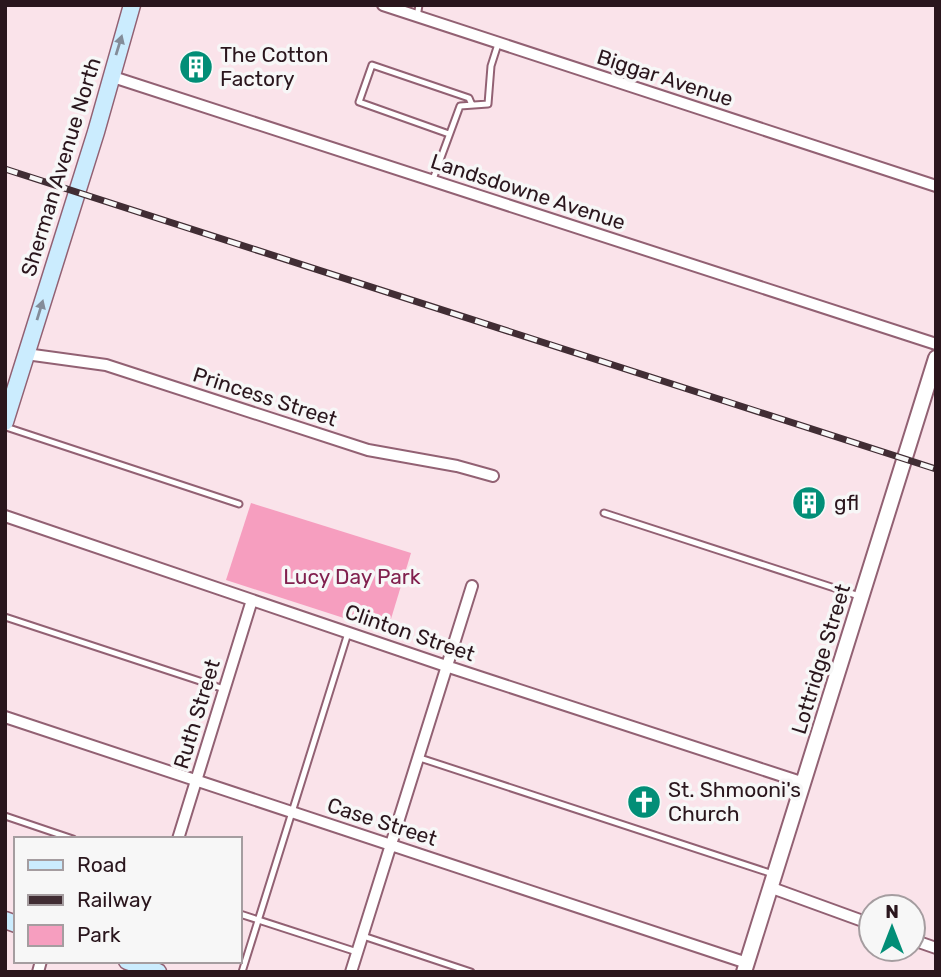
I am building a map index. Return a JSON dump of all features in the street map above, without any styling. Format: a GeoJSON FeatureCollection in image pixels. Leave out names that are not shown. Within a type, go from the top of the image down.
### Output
{"type":"FeatureCollection","features":[{"type":"Feature","properties":{"kind":"main road","name":"Sherman Avenue North"},"geometry":{"type":"LineString","coordinates":[[5,424],[12,377],[26,354],[96,132],[132,5]]}},
{"type":"Feature","properties":{"kind":"main road"},"geometry":{"type":"LineString","coordinates":[[137,963],[158,972]]}},
{"type":"Feature","properties":{"kind":"street","name":"Biggar Avenue"},"geometry":{"type":"LineString","coordinates":[[383,5],[418,11],[498,44],[936,186]]}},
{"type":"Feature","properties":{"kind":"street","name":"Landsdowne Avenue"},"geometry":{"type":"LineString","coordinates":[[110,76],[936,344]]}},
{"type":"Feature","properties":{"kind":"street","name":"Princess Street"},"geometry":{"type":"LineString","coordinates":[[26,354],[106,365],[368,450],[457,466],[493,477]]}},
{"type":"Feature","properties":{"kind":"street","name":"Lottridge Street"},"geometry":{"type":"LineString","coordinates":[[745,968],[936,358]]}},
{"type":"Feature","properties":{"kind":"street","name":"Clinton Street"},"geometry":{"type":"LineString","coordinates":[[5,516],[446,666],[804,783]]}},
{"type":"Feature","properties":{"kind":"street"},"geometry":{"type":"LineString","coordinates":[[351,972],[472,586]]}},
{"type":"Feature","properties":{"kind":"street","name":"Ruth Street"},"geometry":{"type":"LineString","coordinates":[[179,837],[252,600]]}},
{"type":"Feature","properties":{"kind":"street","name":"Case Street"},"geometry":{"type":"LineString","coordinates":[[5,717],[391,845],[745,968]]}},
{"type":"Feature","properties":{"kind":"street"},"geometry":{"type":"LineString","coordinates":[[774,882],[857,919]]}},
{"type":"Feature","properties":{"kind":"lane"},"geometry":{"type":"LineString","coordinates":[[432,181],[460,106],[488,104],[491,66],[498,44]]}},
{"type":"Feature","properties":{"kind":"lane"},"geometry":{"type":"LineString","coordinates":[[449,134],[359,102],[372,65],[469,98],[472,105]]}},
{"type":"Feature","properties":{"kind":"lane"},"geometry":{"type":"LineString","coordinates":[[5,424],[239,504]]}},
{"type":"Feature","properties":{"kind":"lane"},"geometry":{"type":"LineString","coordinates":[[604,513],[862,597]]}},
{"type":"Feature","properties":{"kind":"lane"},"geometry":{"type":"LineString","coordinates":[[5,617],[224,689]]}},
{"type":"Feature","properties":{"kind":"lane"},"geometry":{"type":"LineString","coordinates":[[242,972],[348,633]]}},
{"type":"Feature","properties":{"kind":"lane"},"geometry":{"type":"LineString","coordinates":[[417,757],[774,882]]}},
{"type":"Feature","properties":{"kind":"lane"},"geometry":{"type":"LineString","coordinates":[[5,816],[67,837]]}},
{"type":"Feature","properties":{"kind":"lane"},"geometry":{"type":"LineString","coordinates":[[242,915],[358,952]]}},
{"type":"Feature","properties":{"kind":"lane"},"geometry":{"type":"LineString","coordinates":[[363,936],[471,972]]}},
{"type":"Feature","properties":{"kind":"green space","name":"Lucy Day Park"},"geometry":{"type":"Polygon","coordinates":[[[251,503],[411,553],[387,632],[226,580],[251,503]]]}},
{"type":"Feature","properties":{"kind":"railway"},"geometry":{"type":"LineString","coordinates":[[5,169],[936,469]]}},
{"type":"Feature","properties":{"kind":"place","name":"The Cotton Factory"},"geometry":{"type":"Point","coordinates":[196,67]}},
{"type":"Feature","properties":{"kind":"place","name":"gfl"},"geometry":{"type":"Point","coordinates":[809,503]}},
{"type":"Feature","properties":{"kind":"place","name":"St. Shmooni's Church"},"geometry":{"type":"Point","coordinates":[644,802]}}]}
